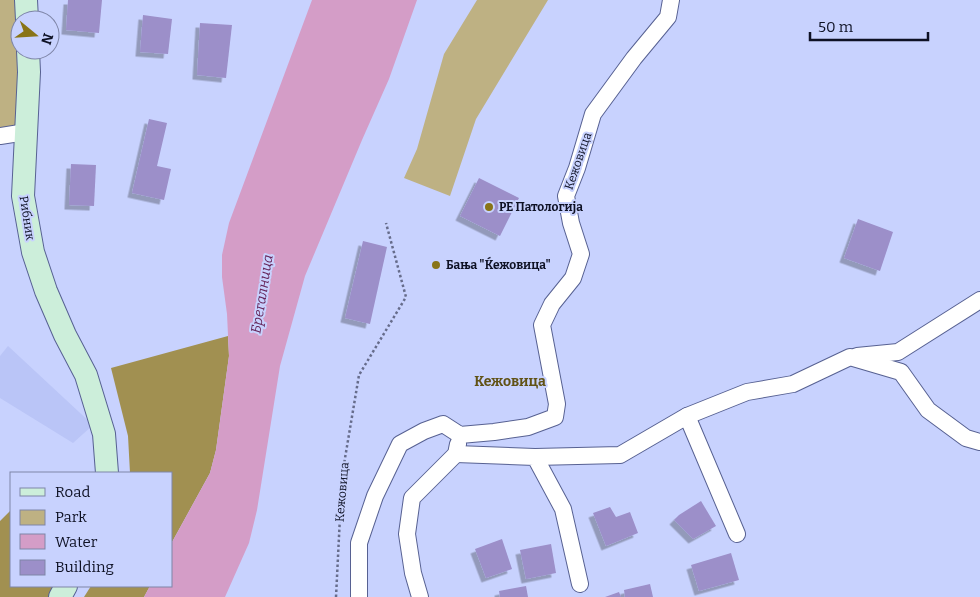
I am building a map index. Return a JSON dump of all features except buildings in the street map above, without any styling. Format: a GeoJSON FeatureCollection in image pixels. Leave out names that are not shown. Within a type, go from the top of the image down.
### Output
{"type":"FeatureCollection","features":[{"type":"Feature","properties":{"kind":"main road","name":"Рибник"},"geometry":{"type":"LineString","coordinates":[[28,60],[23,196],[33,252],[46,291],[86,375],[104,434],[107,472]]}},
{"type":"Feature","properties":{"kind":"street","name":"Кежовица"},"geometry":{"type":"LineString","coordinates":[[359,597],[360,543],[375,496],[400,444],[424,431],[443,424],[460,435],[528,427],[555,417],[557,404],[542,325],[552,304],[573,278],[581,254],[571,223],[566,196],[577,168],[593,114],[634,58],[668,17],[671,0]]}},
{"type":"Feature","properties":{"kind":"street"},"geometry":{"type":"LineString","coordinates":[[0,136],[26,132]]}},
{"type":"Feature","properties":{"kind":"street"},"geometry":{"type":"LineString","coordinates":[[456,454],[535,457],[620,455],[687,416],[747,392],[793,384],[850,357],[898,352],[980,300]]}},
{"type":"Feature","properties":{"kind":"street"},"geometry":{"type":"LineString","coordinates":[[850,357],[901,372],[928,410],[966,438],[980,442]]}},
{"type":"Feature","properties":{"kind":"street"},"geometry":{"type":"LineString","coordinates":[[687,416],[737,534]]}},
{"type":"Feature","properties":{"kind":"street"},"geometry":{"type":"LineString","coordinates":[[412,597],[412,573],[407,534],[412,498],[456,454],[460,435]]}},
{"type":"Feature","properties":{"kind":"street"},"geometry":{"type":"LineString","coordinates":[[535,457],[563,510],[580,584]]}},
{"type":"Feature","properties":{"kind":"street"},"geometry":{"type":"LineString","coordinates":[[412,573],[420,597]]}},
{"type":"Feature","properties":{"kind":"path","name":"Кежовица"},"geometry":{"type":"LineString","coordinates":[[336,597],[342,476],[359,376],[406,297],[386,223]]}},
{"type":"Feature","properties":{"kind":"shaded area"},"geometry":{"type":"Polygon","coordinates":[[[228,336],[229,356],[216,450],[210,473],[172,542],[172,472],[130,472],[128,436],[111,368],[228,336]]]}},
{"type":"Feature","properties":{"kind":"shaded area"},"geometry":{"type":"Polygon","coordinates":[[[8,346],[93,425],[73,443],[0,398],[0,356],[8,346]]]}},
{"type":"Feature","properties":{"kind":"shaded area"},"geometry":{"type":"Polygon","coordinates":[[[10,511],[10,587],[57,587],[51,597],[0,597],[0,521],[10,511]]]}},
{"type":"Feature","properties":{"kind":"shaded area"},"geometry":{"type":"Polygon","coordinates":[[[90,587],[149,587],[144,597],[84,597],[90,587]]]}},
{"type":"Feature","properties":{"kind":"green space"},"geometry":{"type":"Polygon","coordinates":[[[0,0],[26,0],[23,10],[10,10],[10,60],[21,60],[26,132],[0,136],[0,0]]]}},
{"type":"Feature","properties":{"kind":"green space"},"geometry":{"type":"Polygon","coordinates":[[[477,0],[548,0],[476,119],[450,196],[404,178],[417,149],[444,54],[477,0]]]}},
{"type":"Feature","properties":{"kind":"water","name":"Брегалница"},"geometry":{"type":"Polygon","coordinates":[[[312,0],[417,0],[389,79],[305,276],[280,366],[257,510],[249,543],[225,597],[144,597],[149,587],[172,587],[172,542],[210,473],[216,450],[229,356],[227,314],[222,277],[222,255],[229,223],[312,0]]]}},
{"type":"Feature","properties":{"kind":"place","name":"РЕ Патологија"},"geometry":{"type":"Point","coordinates":[489,207]}},
{"type":"Feature","properties":{"kind":"place","name":"Бања \"Ќежовица\""},"geometry":{"type":"Point","coordinates":[436,265]}},
{"type":"Feature","properties":{"kind":"district","name":"Кежовица"},"geometry":{"type":"Point","coordinates":[510,381]}}]}
